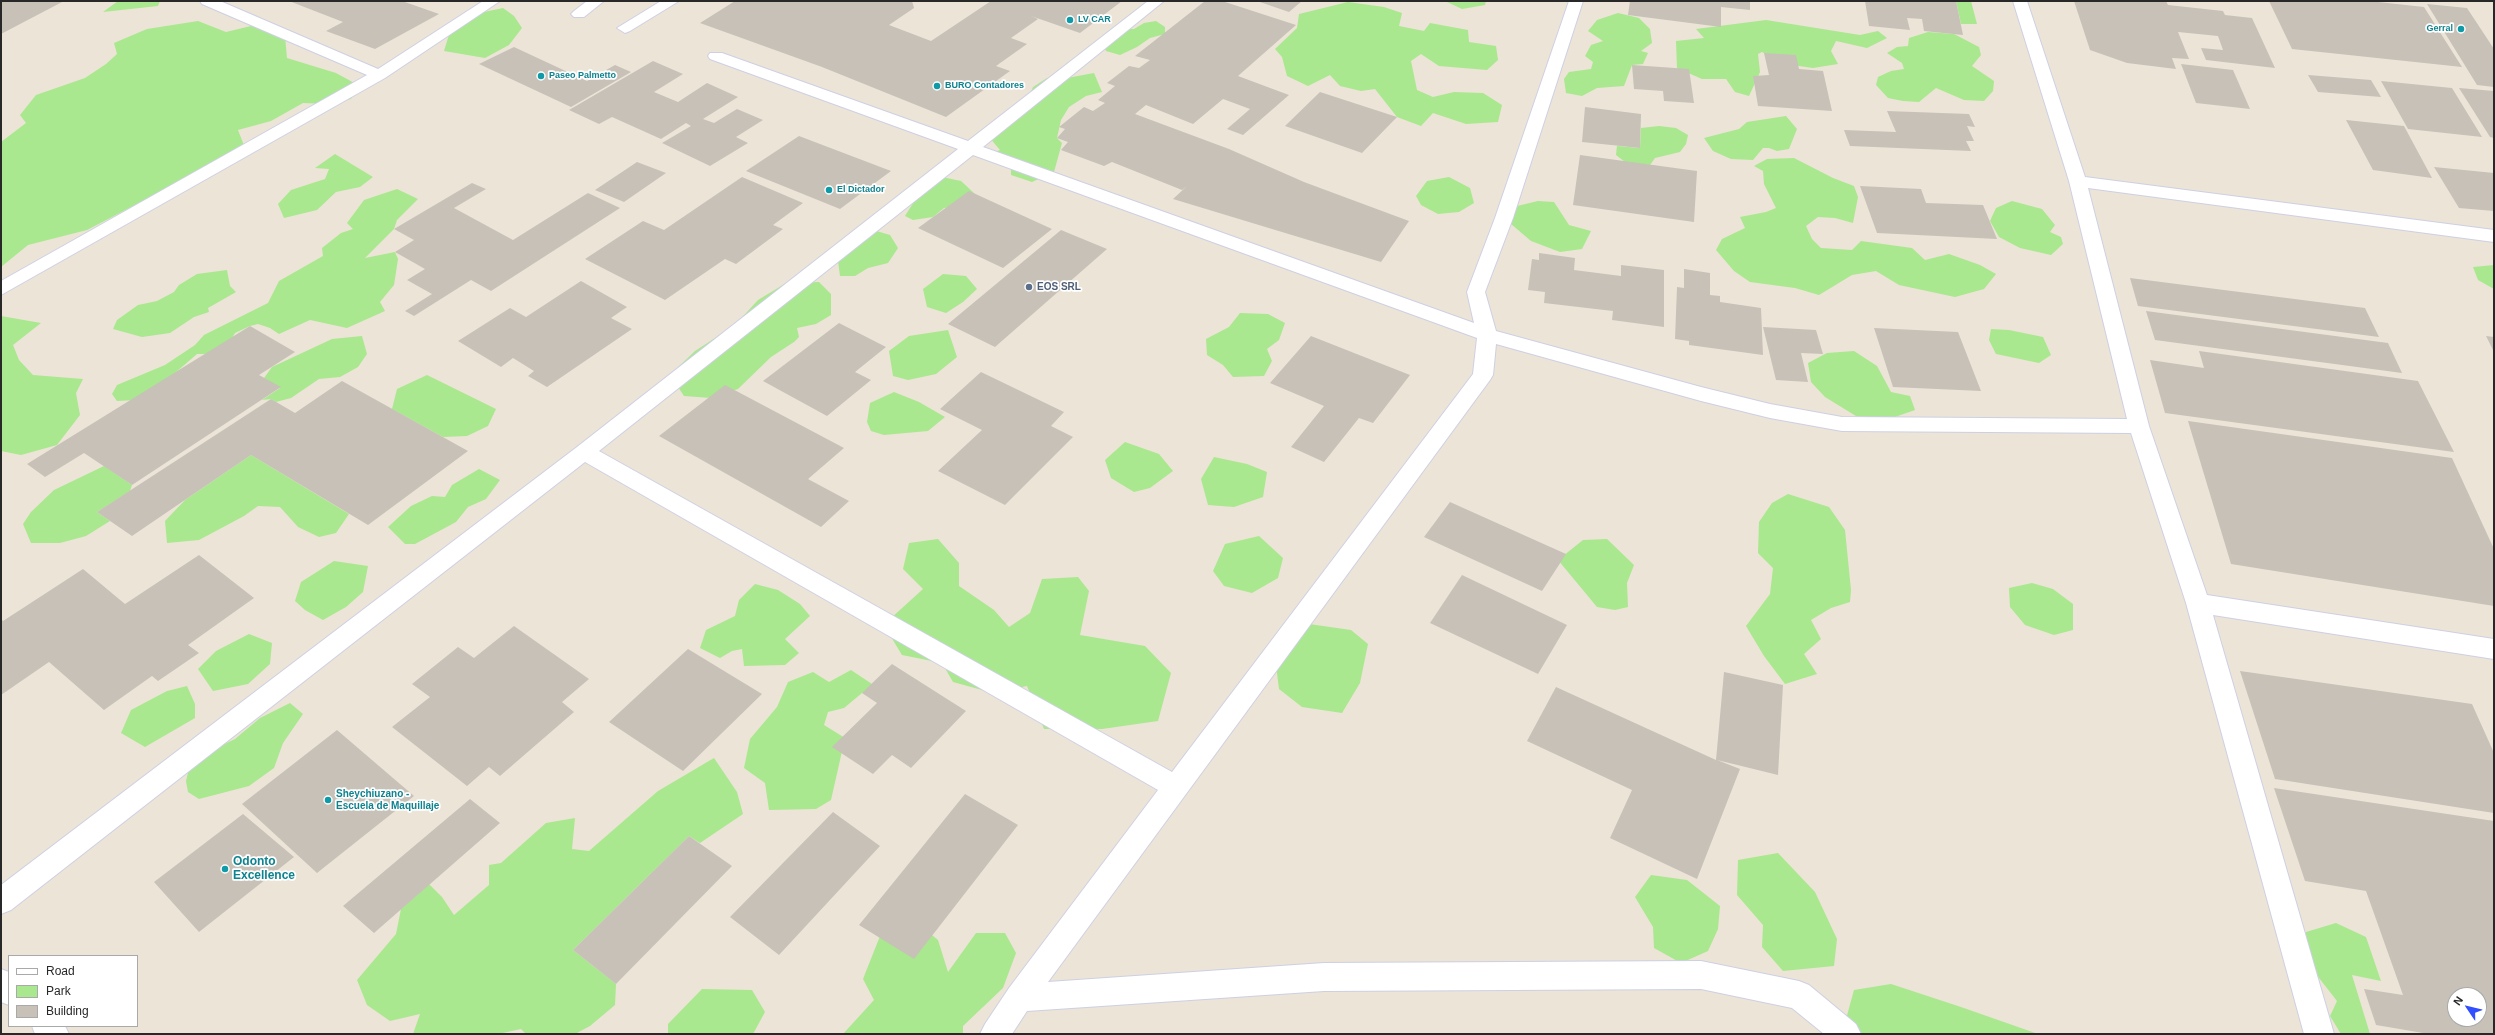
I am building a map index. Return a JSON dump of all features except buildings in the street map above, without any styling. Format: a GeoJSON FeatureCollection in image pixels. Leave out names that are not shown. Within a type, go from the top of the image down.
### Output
{"type":"FeatureCollection","features":[{"type":"Feature","properties":{"kind":"street"},"geometry":{"type":"LineString","coordinates":[[207,1],[379,75]]}},
{"type":"Feature","properties":{"kind":"street"},"geometry":{"type":"LineString","coordinates":[[1,289],[379,75],[493,1]]}},
{"type":"Feature","properties":{"kind":"street"},"geometry":{"type":"LineString","coordinates":[[579,14],[597,1]]}},
{"type":"Feature","properties":{"kind":"street"},"geometry":{"type":"LineString","coordinates":[[625,28],[672,1]]}},
{"type":"Feature","properties":{"kind":"street"},"geometry":{"type":"LineString","coordinates":[[1,902],[584,452],[1157,1]]}},
{"type":"Feature","properties":{"kind":"street"},"geometry":{"type":"LineString","coordinates":[[995,1034],[1019,998],[1177,788],[1483,375],[1487,335],[1476,292],[1504,218],[1576,1]]}},
{"type":"Feature","properties":{"kind":"street"},"geometry":{"type":"LineString","coordinates":[[2020,1],[2078,181],[2139,426],[2198,603],[2319,1034]]}},
{"type":"Feature","properties":{"kind":"street"},"geometry":{"type":"LineString","coordinates":[[716,56],[1487,335],[1701,394],[1770,411],[1842,424],[2139,426]]}},
{"type":"Feature","properties":{"kind":"street"},"geometry":{"type":"LineString","coordinates":[[2078,181],[2494,236]]}},
{"type":"Feature","properties":{"kind":"street"},"geometry":{"type":"LineString","coordinates":[[584,452],[1177,788]]}},
{"type":"Feature","properties":{"kind":"street"},"geometry":{"type":"LineString","coordinates":[[2198,603],[2494,649]]}},
{"type":"Feature","properties":{"kind":"street"},"geometry":{"type":"LineString","coordinates":[[1019,998],[1324,976],[1701,975],[1799,995],[1846,1034]]}},
{"type":"Feature","properties":{"kind":"green space"},"geometry":{"type":"Polygon","coordinates":[[[118,1],[160,1],[158,6],[103,12],[118,1]]]}},
{"type":"Feature","properties":{"kind":"green space"},"geometry":{"type":"Polygon","coordinates":[[[1445,1],[1486,1],[1485,5],[1462,9],[1445,1]]]}},
{"type":"Feature","properties":{"kind":"green space"},"geometry":{"type":"Polygon","coordinates":[[[1956,1],[1971,1],[1977,24],[1961,24],[1956,1]]]}},
{"type":"Feature","properties":{"kind":"green space"},"geometry":{"type":"Polygon","coordinates":[[[1348,2],[1384,7],[1402,13],[1399,26],[1424,31],[1430,23],[1468,30],[1469,42],[1496,46],[1498,60],[1487,70],[1439,66],[1421,54],[1411,61],[1417,90],[1433,97],[1454,92],[1483,93],[1502,105],[1498,122],[1466,124],[1433,113],[1421,126],[1397,117],[1375,89],[1361,91],[1340,86],[1330,75],[1308,86],[1287,76],[1282,57],[1275,49],[1297,28],[1299,14],[1348,2]]]}},
{"type":"Feature","properties":{"kind":"green space"},"geometry":{"type":"Polygon","coordinates":[[[503,8],[514,16],[522,28],[509,45],[485,58],[444,51],[451,28],[479,13],[503,8]]]}},
{"type":"Feature","properties":{"kind":"green space"},"geometry":{"type":"Polygon","coordinates":[[[1618,13],[1639,18],[1650,29],[1652,43],[1641,51],[1648,53],[1643,64],[1632,65],[1624,86],[1597,88],[1582,96],[1566,93],[1564,79],[1569,72],[1591,69],[1593,62],[1585,56],[1591,45],[1603,41],[1588,31],[1597,20],[1618,13]]]}},
{"type":"Feature","properties":{"kind":"green space"},"geometry":{"type":"Polygon","coordinates":[[[1766,20],[1860,35],[1878,31],[1887,38],[1867,48],[1836,41],[1831,51],[1838,64],[1813,68],[1785,64],[1762,52],[1758,54],[1760,72],[1749,96],[1735,92],[1726,79],[1702,79],[1677,68],[1676,41],[1704,38],[1696,29],[1766,20]]]}},
{"type":"Feature","properties":{"kind":"green space"},"geometry":{"type":"Polygon","coordinates":[[[198,21],[226,32],[251,26],[285,36],[287,58],[336,73],[358,85],[351,99],[328,104],[303,103],[271,121],[238,130],[245,148],[87,230],[28,245],[1,267],[1,142],[26,123],[20,115],[36,95],[85,78],[106,64],[117,54],[114,43],[147,29],[198,21]]]}},
{"type":"Feature","properties":{"kind":"green space"},"geometry":{"type":"Polygon","coordinates":[[[1156,21],[1165,27],[1165,34],[1150,38],[1137,47],[1120,55],[1106,51],[1102,43],[1122,29],[1134,29],[1144,23],[1156,21]]]}},
{"type":"Feature","properties":{"kind":"green space"},"geometry":{"type":"Polygon","coordinates":[[[1928,32],[1954,34],[1979,47],[1981,55],[1972,66],[1994,81],[1993,91],[1984,101],[1964,100],[1936,88],[1919,102],[1903,101],[1888,98],[1876,85],[1878,77],[1891,71],[1904,69],[1902,63],[1887,53],[1897,47],[1908,46],[1909,38],[1928,32]]]}},
{"type":"Feature","properties":{"kind":"green space"},"geometry":{"type":"Polygon","coordinates":[[[1094,73],[1102,92],[1086,96],[1069,107],[1061,120],[1057,138],[1062,143],[1054,172],[1032,182],[1011,175],[1011,168],[988,155],[1000,150],[989,137],[1025,106],[1033,87],[1047,78],[1067,78],[1094,73]]]}},
{"type":"Feature","properties":{"kind":"green space"},"geometry":{"type":"Polygon","coordinates":[[[1786,116],[1797,129],[1789,149],[1777,151],[1769,148],[1763,148],[1753,160],[1731,159],[1713,151],[1704,138],[1739,129],[1747,122],[1786,116]]]}},
{"type":"Feature","properties":{"kind":"green space"},"geometry":{"type":"Polygon","coordinates":[[[1659,126],[1676,128],[1688,135],[1686,144],[1680,152],[1655,158],[1650,165],[1625,162],[1616,155],[1617,146],[1640,148],[1641,128],[1659,126]]]}},
{"type":"Feature","properties":{"kind":"green space"},"geometry":{"type":"Polygon","coordinates":[[[335,154],[373,177],[360,187],[336,192],[317,210],[284,218],[278,204],[291,190],[325,179],[329,169],[315,168],[335,154]]]}},
{"type":"Feature","properties":{"kind":"green space"},"geometry":{"type":"Polygon","coordinates":[[[1794,158],[1833,178],[1854,186],[1858,197],[1853,223],[1835,218],[1818,217],[1806,226],[1812,239],[1821,248],[1852,250],[1861,241],[1912,248],[1925,260],[1949,254],[1980,265],[1996,274],[1984,289],[1955,297],[1899,285],[1876,271],[1852,275],[1819,295],[1795,288],[1750,282],[1734,271],[1716,250],[1722,239],[1745,228],[1740,217],[1766,212],[1776,208],[1764,184],[1763,171],[1754,166],[1767,159],[1794,158]]]}},
{"type":"Feature","properties":{"kind":"green space"},"geometry":{"type":"Polygon","coordinates":[[[942,177],[961,181],[975,194],[969,205],[944,208],[933,217],[913,220],[905,216],[915,200],[942,177]]]}},
{"type":"Feature","properties":{"kind":"green space"},"geometry":{"type":"Polygon","coordinates":[[[1449,177],[1470,188],[1474,203],[1459,212],[1438,214],[1421,205],[1416,196],[1427,181],[1449,177]]]}},
{"type":"Feature","properties":{"kind":"green space"},"geometry":{"type":"Polygon","coordinates":[[[397,189],[418,199],[397,220],[394,229],[365,258],[395,252],[398,259],[394,285],[380,302],[385,311],[347,328],[310,320],[279,334],[270,328],[258,324],[250,326],[235,333],[228,345],[211,354],[197,354],[161,385],[136,400],[117,401],[112,394],[117,385],[165,365],[195,345],[204,335],[268,303],[279,281],[323,256],[322,248],[341,233],[353,229],[347,223],[364,200],[397,189]]]}},
{"type":"Feature","properties":{"kind":"green space"},"geometry":{"type":"Polygon","coordinates":[[[1538,201],[1554,202],[1569,225],[1591,231],[1582,249],[1560,252],[1531,241],[1504,218],[1513,207],[1538,201]]]}},
{"type":"Feature","properties":{"kind":"green space"},"geometry":{"type":"Polygon","coordinates":[[[2012,201],[2042,209],[2055,225],[2050,232],[2061,237],[2063,244],[2051,255],[2020,248],[1999,237],[1990,221],[1996,208],[2012,201]]]}},
{"type":"Feature","properties":{"kind":"green space"},"geometry":{"type":"Polygon","coordinates":[[[873,230],[890,235],[898,248],[888,263],[868,268],[855,276],[840,276],[838,261],[873,230]]]}},
{"type":"Feature","properties":{"kind":"green space"},"geometry":{"type":"Polygon","coordinates":[[[2494,265],[2494,289],[2478,280],[2473,267],[2494,265]]]}},
{"type":"Feature","properties":{"kind":"green space"},"geometry":{"type":"Polygon","coordinates":[[[227,270],[230,286],[236,292],[208,308],[209,312],[194,317],[170,333],[142,337],[113,329],[117,320],[138,305],[157,301],[174,292],[179,285],[197,274],[227,270]]]}},
{"type":"Feature","properties":{"kind":"green space"},"geometry":{"type":"Polygon","coordinates":[[[943,274],[966,276],[977,289],[963,302],[946,313],[927,307],[923,289],[943,274]]]}},
{"type":"Feature","properties":{"kind":"green space"},"geometry":{"type":"Polygon","coordinates":[[[819,282],[831,294],[831,315],[816,324],[797,328],[799,337],[771,357],[738,389],[711,398],[684,396],[672,373],[695,351],[735,325],[758,300],[786,283],[819,282]]]}},
{"type":"Feature","properties":{"kind":"green space"},"geometry":{"type":"Polygon","coordinates":[[[1240,313],[1268,314],[1285,323],[1279,340],[1267,349],[1272,361],[1264,376],[1233,377],[1223,365],[1207,355],[1206,339],[1229,327],[1240,313]]]}},
{"type":"Feature","properties":{"kind":"green space"},"geometry":{"type":"Polygon","coordinates":[[[1,316],[41,323],[13,345],[19,360],[33,375],[83,379],[76,393],[80,415],[57,445],[21,455],[1,451],[1,316]]]}},
{"type":"Feature","properties":{"kind":"green space"},"geometry":{"type":"Polygon","coordinates":[[[1991,329],[2009,330],[2043,337],[2051,355],[2039,363],[1996,354],[1989,340],[1991,329]]]}},
{"type":"Feature","properties":{"kind":"green space"},"geometry":{"type":"Polygon","coordinates":[[[948,330],[957,357],[936,374],[908,380],[893,376],[889,351],[909,336],[948,330]]]}},
{"type":"Feature","properties":{"kind":"green space"},"geometry":{"type":"Polygon","coordinates":[[[362,336],[367,354],[358,367],[340,377],[319,379],[291,398],[276,402],[271,399],[262,400],[280,388],[264,378],[272,367],[332,339],[362,336]]]}},
{"type":"Feature","properties":{"kind":"green space"},"geometry":{"type":"Polygon","coordinates":[[[1854,351],[1877,366],[1891,392],[1910,396],[1915,410],[1892,418],[1856,416],[1825,397],[1811,382],[1808,363],[1827,353],[1854,351]]]}},
{"type":"Feature","properties":{"kind":"green space"},"geometry":{"type":"Polygon","coordinates":[[[427,375],[496,409],[488,426],[467,436],[443,437],[392,409],[397,389],[427,375]]]}},
{"type":"Feature","properties":{"kind":"green space"},"geometry":{"type":"Polygon","coordinates":[[[894,392],[919,402],[945,417],[928,431],[884,435],[871,431],[867,422],[870,403],[894,392]]]}},
{"type":"Feature","properties":{"kind":"green space"},"geometry":{"type":"Polygon","coordinates":[[[1125,442],[1159,454],[1173,471],[1150,488],[1134,492],[1111,478],[1105,460],[1125,442]]]}},
{"type":"Feature","properties":{"kind":"green space"},"geometry":{"type":"Polygon","coordinates":[[[251,455],[349,514],[336,533],[319,537],[298,527],[280,507],[258,506],[244,516],[199,540],[167,543],[165,521],[185,500],[251,455]]]}},
{"type":"Feature","properties":{"kind":"green space"},"geometry":{"type":"Polygon","coordinates":[[[1214,457],[1247,464],[1267,472],[1263,497],[1234,507],[1208,505],[1201,479],[1214,457]]]}},
{"type":"Feature","properties":{"kind":"green space"},"geometry":{"type":"Polygon","coordinates":[[[104,466],[132,485],[130,491],[97,512],[110,521],[86,536],[60,543],[31,543],[23,524],[31,512],[54,490],[104,466]]]}},
{"type":"Feature","properties":{"kind":"green space"},"geometry":{"type":"Polygon","coordinates":[[[479,469],[500,480],[486,499],[468,507],[456,522],[415,544],[405,544],[388,527],[411,506],[432,496],[445,497],[452,485],[479,469]]]}},
{"type":"Feature","properties":{"kind":"green space"},"geometry":{"type":"Polygon","coordinates":[[[1788,494],[1829,507],[1845,530],[1851,590],[1850,602],[1831,608],[1811,620],[1821,639],[1804,654],[1817,674],[1785,684],[1764,656],[1746,626],[1770,594],[1773,568],[1758,553],[1759,522],[1772,503],[1788,494]]]}},
{"type":"Feature","properties":{"kind":"green space"},"geometry":{"type":"Polygon","coordinates":[[[1259,536],[1283,558],[1278,578],[1252,593],[1224,586],[1213,571],[1225,544],[1259,536]]]}},
{"type":"Feature","properties":{"kind":"green space"},"geometry":{"type":"Polygon","coordinates":[[[938,539],[959,563],[959,586],[994,610],[1009,627],[1030,613],[1042,579],[1078,577],[1089,591],[1080,635],[1145,646],[1171,673],[1158,721],[1102,729],[1044,729],[1027,686],[993,693],[953,682],[942,663],[902,655],[888,632],[890,619],[923,589],[903,569],[909,543],[938,539]]]}},
{"type":"Feature","properties":{"kind":"green space"},"geometry":{"type":"Polygon","coordinates":[[[1607,539],[1634,565],[1627,583],[1628,607],[1615,610],[1597,607],[1558,560],[1583,540],[1607,539]]]}},
{"type":"Feature","properties":{"kind":"green space"},"geometry":{"type":"Polygon","coordinates":[[[334,561],[368,566],[363,592],[346,607],[323,620],[305,610],[295,601],[301,582],[334,561]]]}},
{"type":"Feature","properties":{"kind":"green space"},"geometry":{"type":"Polygon","coordinates":[[[2032,583],[2053,589],[2073,604],[2073,630],[2054,635],[2025,625],[2010,607],[2009,588],[2032,583]]]}},
{"type":"Feature","properties":{"kind":"green space"},"geometry":{"type":"Polygon","coordinates":[[[755,584],[778,590],[800,604],[810,616],[785,639],[799,653],[785,665],[744,666],[742,649],[732,651],[720,658],[700,648],[706,630],[735,616],[739,600],[755,584]]]}},
{"type":"Feature","properties":{"kind":"green space"},"geometry":{"type":"Polygon","coordinates":[[[1302,623],[1351,630],[1368,644],[1360,683],[1342,713],[1302,707],[1279,689],[1274,650],[1302,623]]]}},
{"type":"Feature","properties":{"kind":"green space"},"geometry":{"type":"Polygon","coordinates":[[[249,634],[272,643],[270,664],[248,684],[213,691],[198,669],[216,651],[249,634]]]}},
{"type":"Feature","properties":{"kind":"green space"},"geometry":{"type":"Polygon","coordinates":[[[851,670],[875,686],[862,693],[844,708],[828,712],[824,725],[845,738],[831,800],[816,809],[769,810],[765,783],[744,768],[750,739],[777,707],[788,682],[813,672],[829,682],[851,670]]]}},
{"type":"Feature","properties":{"kind":"green space"},"geometry":{"type":"Polygon","coordinates":[[[187,686],[195,704],[195,718],[145,747],[121,733],[131,710],[167,691],[187,686]]]}},
{"type":"Feature","properties":{"kind":"green space"},"geometry":{"type":"Polygon","coordinates":[[[290,703],[303,714],[283,743],[274,768],[249,786],[199,799],[188,792],[186,781],[191,760],[235,739],[260,718],[290,703]]]}},
{"type":"Feature","properties":{"kind":"green space"},"geometry":{"type":"Polygon","coordinates":[[[714,758],[737,792],[743,814],[700,843],[689,836],[573,950],[616,984],[615,1005],[590,1026],[575,1034],[526,1034],[521,1029],[498,1034],[413,1034],[420,1014],[390,1021],[367,1005],[357,980],[396,934],[401,909],[429,884],[442,897],[454,915],[489,885],[489,865],[501,863],[546,823],[575,818],[572,849],[589,851],[658,791],[714,758]]]}},
{"type":"Feature","properties":{"kind":"green space"},"geometry":{"type":"Polygon","coordinates":[[[1778,853],[1815,892],[1837,939],[1834,966],[1783,971],[1762,947],[1763,925],[1737,895],[1738,860],[1778,853]]]}},
{"type":"Feature","properties":{"kind":"green space"},"geometry":{"type":"Polygon","coordinates":[[[1651,875],[1687,880],[1720,906],[1718,929],[1708,951],[1681,963],[1654,948],[1653,927],[1635,897],[1651,875]]]}},
{"type":"Feature","properties":{"kind":"green space"},"geometry":{"type":"Polygon","coordinates":[[[2336,923],[2366,937],[2381,981],[2352,975],[2370,1034],[2341,1034],[2330,1016],[2337,1001],[2305,960],[2306,932],[2336,923]]]}},
{"type":"Feature","properties":{"kind":"green space"},"geometry":{"type":"Polygon","coordinates":[[[921,926],[938,940],[948,972],[976,933],[1005,933],[1016,953],[1003,988],[963,1026],[963,1034],[843,1034],[874,1000],[863,979],[882,931],[921,926]]]}},
{"type":"Feature","properties":{"kind":"green space"},"geometry":{"type":"Polygon","coordinates":[[[1891,984],[2038,1034],[1850,1034],[1846,1019],[1854,990],[1891,984]]]}},
{"type":"Feature","properties":{"kind":"green space"},"geometry":{"type":"Polygon","coordinates":[[[702,989],[752,990],[765,1012],[753,1034],[668,1034],[668,1024],[702,989]]]}},
{"type":"Feature","properties":{"kind":"place","name":"LV CAR"},"geometry":{"type":"Point","coordinates":[1070,20]}},
{"type":"Feature","properties":{"kind":"place","name":"Gerral"},"geometry":{"type":"Point","coordinates":[2461,29]}},
{"type":"Feature","properties":{"kind":"place","name":"Paseo Palmetto"},"geometry":{"type":"Point","coordinates":[541,76]}},
{"type":"Feature","properties":{"kind":"place","name":"BURO Contadores"},"geometry":{"type":"Point","coordinates":[937,86]}},
{"type":"Feature","properties":{"kind":"place","name":"El Dictador"},"geometry":{"type":"Point","coordinates":[829,190]}},
{"type":"Feature","properties":{"kind":"place","name":"EOS SRL"},"geometry":{"type":"Point","coordinates":[1029,287]}},
{"type":"Feature","properties":{"kind":"place","name":"Sheychiuzano - Escuela de Maquillaje"},"geometry":{"type":"Point","coordinates":[328,800]}},
{"type":"Feature","properties":{"kind":"place","name":"Odonto Excellence"},"geometry":{"type":"Point","coordinates":[225,869]}}]}
